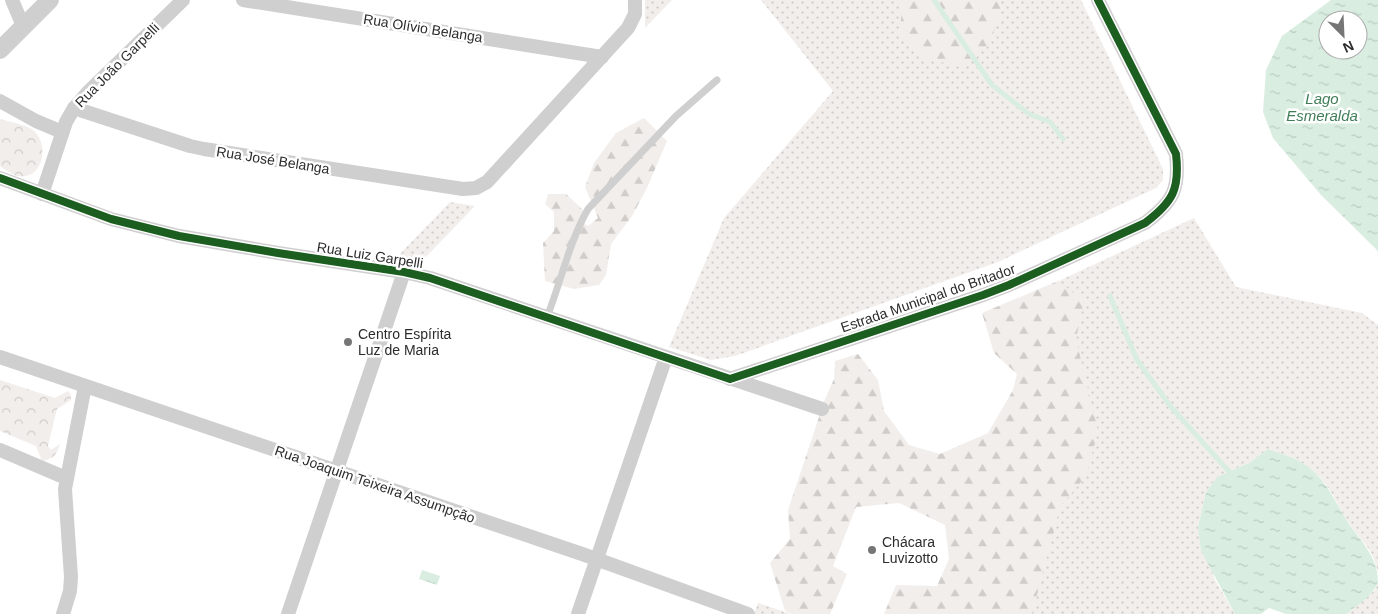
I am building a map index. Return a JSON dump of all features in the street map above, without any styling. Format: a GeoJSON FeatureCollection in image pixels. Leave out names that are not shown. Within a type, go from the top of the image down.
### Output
{"type":"FeatureCollection","features":[{"type":"Feature","properties":{"kind":"street"},"geometry":{"type":"LineString","coordinates":[[12,0],[24,26]]}},
{"type":"Feature","properties":{"kind":"street"},"geometry":{"type":"LineString","coordinates":[[0,50],[50,0]]}},
{"type":"Feature","properties":{"kind":"street","name":"Rua João Garpelli"},"geometry":{"type":"LineString","coordinates":[[42,194],[62,132],[74,108],[88,92],[183,0]]}},
{"type":"Feature","properties":{"kind":"street","name":"Rua Olívio Belanga"},"geometry":{"type":"LineString","coordinates":[[243,0],[602,57]]}},
{"type":"Feature","properties":{"kind":"street"},"geometry":{"type":"LineString","coordinates":[[602,57],[632,22],[635,14],[635,0]]}},
{"type":"Feature","properties":{"kind":"street","name":"Estrada Municipal do Britador"},"geometry":{"type":"LineString","coordinates":[[730,379],[1009,285],[1145,223],[1163,210],[1174,192],[1178,172],[1176,154],[1098,0]]}},
{"type":"Feature","properties":{"kind":"street","name":"Rua José Belanga"},"geometry":{"type":"LineString","coordinates":[[74,108],[204,149],[463,189],[476,188],[487,182],[602,57]]}},
{"type":"Feature","properties":{"kind":"street"},"geometry":{"type":"LineString","coordinates":[[0,101],[36,121],[62,132]]}},
{"type":"Feature","properties":{"kind":"street","name":"Rua Luiz Garpelli"},"geometry":{"type":"LineString","coordinates":[[0,178],[111,219],[179,236],[404,272],[430,278],[822,409]]}},
{"type":"Feature","properties":{"kind":"street"},"geometry":{"type":"LineString","coordinates":[[288,614],[404,272]]}},
{"type":"Feature","properties":{"kind":"street","name":"Rua Joaquim Teixeira Assumpção"},"geometry":{"type":"LineString","coordinates":[[0,357],[597,559],[741,613]]}},
{"type":"Feature","properties":{"kind":"street"},"geometry":{"type":"LineString","coordinates":[[578,614],[666,357]]}},
{"type":"Feature","properties":{"kind":"street"},"geometry":{"type":"LineString","coordinates":[[63,614],[70,591],[71,577],[65,489],[66,478],[85,386]]}},
{"type":"Feature","properties":{"kind":"street"},"geometry":{"type":"LineString","coordinates":[[0,450],[66,478]]}},
{"type":"Feature","properties":{"kind":"lane"},"geometry":{"type":"LineString","coordinates":[[547,317],[557,294],[579,224],[588,209],[676,116],[717,80]]}},
{"type":"Feature","properties":{"kind":"green space"},"geometry":{"type":"Polygon","coordinates":[[[645,0],[672,0],[645,28],[645,0]]]}},
{"type":"Feature","properties":{"kind":"green space"},"geometry":{"type":"Polygon","coordinates":[[[761,0],[907,0],[901,2],[1002,10],[999,0],[1081,0],[1163,169],[1163,180],[1156,188],[998,262],[735,356],[711,360],[669,347],[724,218],[833,91],[761,0]]]}},
{"type":"Feature","properties":{"kind":"green space"},"geometry":{"type":"Polygon","coordinates":[[[907,0],[999,0],[1002,10],[988,46],[962,65],[923,60],[901,38],[901,2],[907,0]]]}},
{"type":"Feature","properties":{"kind":"green space"},"geometry":{"type":"Polygon","coordinates":[[[644,118],[667,141],[647,188],[632,216],[611,244],[606,275],[599,285],[574,289],[545,281],[543,243],[554,231],[554,212],[545,204],[548,194],[566,194],[583,210],[581,221],[588,226],[598,218],[585,187],[594,163],[616,133],[644,118]]]}},
{"type":"Feature","properties":{"kind":"green space"},"geometry":{"type":"Polygon","coordinates":[[[0,119],[26,127],[34,131],[39,137],[43,153],[38,168],[33,173],[26,176],[17,176],[0,166],[0,119]]]}},
{"type":"Feature","properties":{"kind":"green space"},"geometry":{"type":"Polygon","coordinates":[[[450,202],[475,206],[424,259],[398,256],[450,202]]]}},
{"type":"Feature","properties":{"kind":"green space"},"geometry":{"type":"Polygon","coordinates":[[[1194,218],[1236,287],[1362,313],[1378,325],[1378,574],[1370,552],[1348,522],[1324,482],[1306,465],[1268,449],[1249,463],[1217,477],[1206,492],[1198,527],[1215,580],[1235,614],[1015,614],[1035,292],[1194,218]]]}},
{"type":"Feature","properties":{"kind":"green space"},"geometry":{"type":"Polygon","coordinates":[[[1058,281],[1084,301],[1076,339],[1098,431],[1086,476],[1060,507],[1032,614],[884,614],[896,585],[937,586],[949,559],[945,525],[899,503],[856,507],[833,566],[847,574],[830,614],[792,614],[785,611],[770,563],[790,539],[788,510],[825,399],[834,379],[835,361],[858,354],[878,380],[884,411],[909,445],[940,454],[988,433],[1013,390],[1017,374],[994,353],[982,313],[1058,281]]]}},
{"type":"Feature","properties":{"kind":"green space"},"geometry":{"type":"Polygon","coordinates":[[[0,380],[55,398],[68,391],[71,395],[71,400],[57,409],[48,446],[51,450],[60,444],[52,458],[42,461],[36,446],[0,431],[0,380]]]}},
{"type":"Feature","properties":{"kind":"green space"},"geometry":{"type":"Polygon","coordinates":[[[1378,580],[1378,614],[1347,614],[1375,590],[1378,580]]]}},
{"type":"Feature","properties":{"kind":"green space"},"geometry":{"type":"Polygon","coordinates":[[[758,603],[791,614],[754,614],[758,603]]]}},
{"type":"Feature","properties":{"kind":"water","name":"Lago Esmeralda"},"geometry":{"type":"Polygon","coordinates":[[[1331,0],[1378,0],[1378,251],[1321,195],[1273,138],[1263,112],[1266,70],[1282,36],[1331,0]]]}},
{"type":"Feature","properties":{"kind":"water"},"geometry":{"type":"Polygon","coordinates":[[[1268,449],[1298,460],[1320,478],[1375,564],[1378,581],[1376,586],[1370,595],[1347,614],[1286,614],[1269,608],[1261,614],[1235,614],[1201,551],[1198,527],[1206,492],[1217,477],[1249,463],[1268,449]]]}},
{"type":"Feature","properties":{"kind":"water"},"geometry":{"type":"Polygon","coordinates":[[[422,570],[440,576],[437,585],[419,579],[422,570]]]}},
{"type":"Feature","properties":{"kind":"waterway"},"geometry":{"type":"LineString","coordinates":[[934,0],[992,85],[1029,114],[1050,122],[1063,139]]}},
{"type":"Feature","properties":{"kind":"waterway"},"geometry":{"type":"LineString","coordinates":[[1110,296],[1137,360],[1171,407],[1233,476]]}},
{"type":"Feature","properties":{"kind":"cycle path"},"geometry":{"type":"LineString","coordinates":[[0,178],[111,219],[179,236],[404,272],[430,278],[730,379],[1009,285],[1145,223],[1162,208],[1168,201],[1175,186],[1177,177],[1176,154],[1098,0]]}},
{"type":"Feature","properties":{"kind":"place","name":"Centro Espírita Luz de Maria"},"geometry":{"type":"Point","coordinates":[348,342]}},
{"type":"Feature","properties":{"kind":"place","name":"Chácara Luvizotto"},"geometry":{"type":"Point","coordinates":[872,550]}}]}
